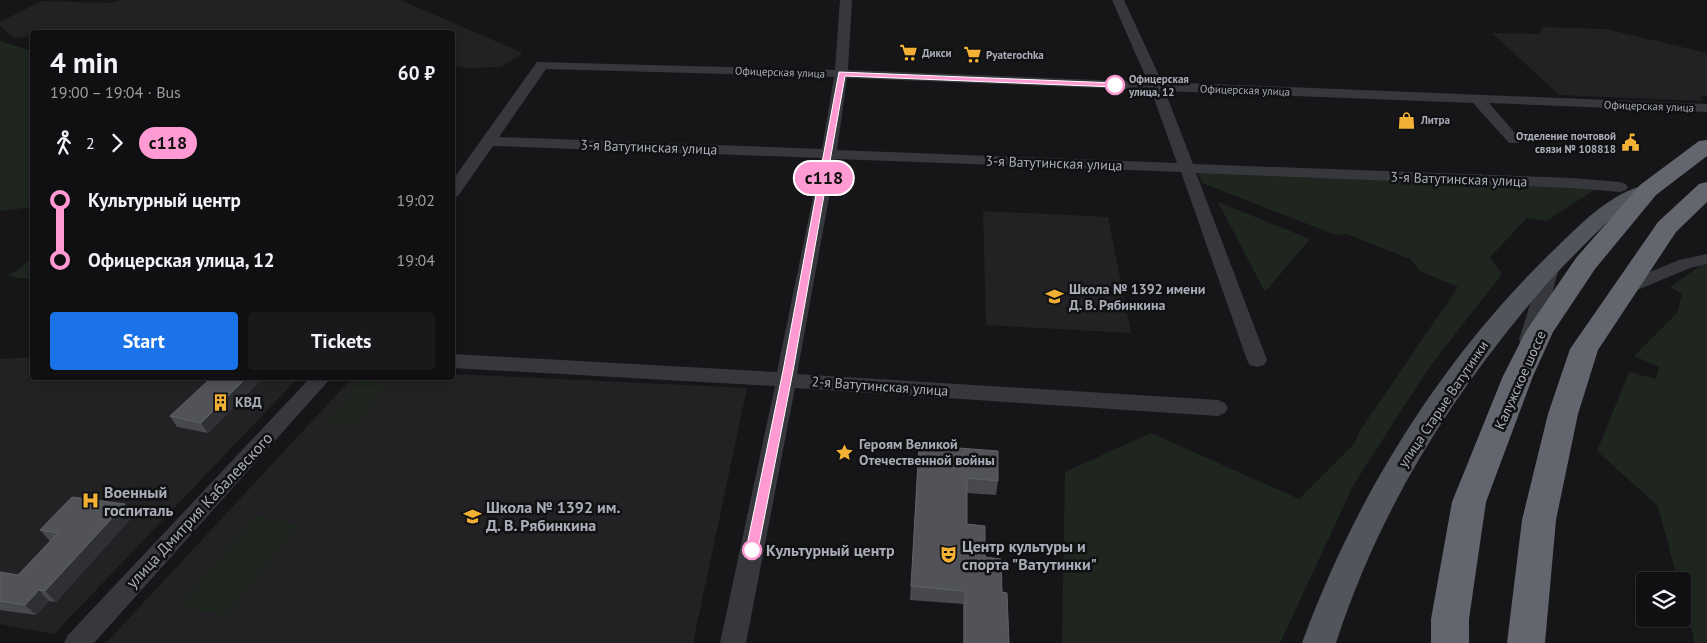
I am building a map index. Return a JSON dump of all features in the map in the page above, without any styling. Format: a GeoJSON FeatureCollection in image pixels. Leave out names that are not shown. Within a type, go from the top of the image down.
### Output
{"type":"FeatureCollection","features":[{"type":"Feature","properties":{"kind":"highway","name":"Калужское шоссе"},"geometry":{"type":"LineString","coordinates":[[1450,643],[1450,619],[1469,502],[1518,376],[1540,331],[1585,264],[1648,190],[1707,146]]}},
{"type":"Feature","properties":{"kind":"highway"},"geometry":{"type":"LineString","coordinates":[[1531,633],[1539,520],[1563,414],[1584,349],[1667,227],[1707,190]]}},
{"type":"Feature","properties":{"kind":"main road","name":"улица Старые Ватутинки"},"geometry":{"type":"LineString","coordinates":[[1319,643],[1337,591],[1374,514],[1410,451],[1449,390],[1489,336],[1551,265],[1607,211],[1648,190]]}},
{"type":"Feature","properties":{"kind":"street"},"geometry":{"type":"LineString","coordinates":[[733,643],[829,154],[842,74],[846,0]]}},
{"type":"Feature","properties":{"kind":"street"},"geometry":{"type":"LineString","coordinates":[[1118,0],[1157,86],[1257,360]]}},
{"type":"Feature","properties":{"kind":"street","name":"Офицерская улица"},"geometry":{"type":"LineString","coordinates":[[488,141],[542,64],[1707,108]]}},
{"type":"Feature","properties":{"kind":"street"},"geometry":{"type":"LineString","coordinates":[[1477,99],[1514,140]]}},
{"type":"Feature","properties":{"kind":"street"},"geometry":{"type":"LineString","coordinates":[[455,189],[488,141]]}},
{"type":"Feature","properties":{"kind":"street","name":"3-я Ватутинская улица"},"geometry":{"type":"LineString","coordinates":[[488,141],[1571,183],[1620,187]]}},
{"type":"Feature","properties":{"kind":"street"},"geometry":{"type":"LineString","coordinates":[[1624,289],[1685,264],[1707,258]]}},
{"type":"Feature","properties":{"kind":"street"},"geometry":{"type":"LineString","coordinates":[[1518,376],[1551,265]]}},
{"type":"Feature","properties":{"kind":"street","name":"2-я Ватутинская улица"},"geometry":{"type":"LineString","coordinates":[[455,361],[1218,408]]}},
{"type":"Feature","properties":{"kind":"street","name":"улица Дмитрия Кабалевского"},"geometry":{"type":"LineString","coordinates":[[77,643],[319,380]]}},
{"type":"Feature","properties":{"kind":"shaded area"},"geometry":{"type":"Polygon","coordinates":[[[121,0],[400,0],[523,53],[501,67],[466,68],[455,65],[455,30],[30,30],[30,36],[14,38],[0,26],[0,22],[41,1],[111,3],[121,0]]]}},
{"type":"Feature","properties":{"kind":"shaded area"},"geometry":{"type":"Polygon","coordinates":[[[1542,27],[1606,29],[1707,53],[1707,96],[1700,96],[1702,101],[1559,95],[1492,33],[1539,34],[1542,27]]]}},
{"type":"Feature","properties":{"kind":"shaded area"},"geometry":{"type":"Polygon","coordinates":[[[0,41],[30,50],[30,207],[0,211],[0,41]]]}},
{"type":"Feature","properties":{"kind":"shaded area"},"geometry":{"type":"Polygon","coordinates":[[[1198,172],[1599,187],[1546,221],[1527,218],[1490,257],[1502,274],[1428,369],[1354,484],[1280,643],[1062,643],[1065,472],[1151,433],[1299,499],[1354,444],[1361,429],[1458,287],[1420,271],[1410,259],[1347,234],[1336,235],[1202,183],[1198,172]]]}},
{"type":"Feature","properties":{"kind":"shaded area"},"geometry":{"type":"Polygon","coordinates":[[[1218,202],[1310,239],[1265,292],[1218,202]]]}},
{"type":"Feature","properties":{"kind":"shaded area","name":"Школа № 1392 имени Д. В. Рябинкина"},"geometry":{"type":"Polygon","coordinates":[[[983,211],[1108,217],[1131,333],[986,325],[983,211]]]}},
{"type":"Feature","properties":{"kind":"shaded area"},"geometry":{"type":"Polygon","coordinates":[[[30,260],[30,280],[8,276],[30,260]]]}},
{"type":"Feature","properties":{"kind":"shaded area"},"geometry":{"type":"Polygon","coordinates":[[[1707,261],[1707,643],[1695,643],[1691,627],[1691,572],[1676,572],[1658,506],[1597,451],[1629,372],[1656,379],[1659,367],[1634,356],[1677,313],[1682,294],[1670,287],[1707,261]]]}},
{"type":"Feature","properties":{"kind":"shaded area","name":"Военный госпиталь"},"geometry":{"type":"Polygon","coordinates":[[[30,357],[30,380],[296,380],[54,634],[0,624],[0,359],[30,357]]]}},
{"type":"Feature","properties":{"kind":"shaded area","name":"Школа № 1392 им. Д. В. Рябинкина"},"geometry":{"type":"Polygon","coordinates":[[[455,374],[747,388],[693,643],[106,643],[350,380],[455,380],[455,374]]]}},
{"type":"Feature","properties":{"kind":"shaded area"},"geometry":{"type":"Polygon","coordinates":[[[360,380],[387,383],[355,427],[327,424],[360,380]]]}},
{"type":"Feature","properties":{"kind":"shaded area"},"geometry":{"type":"Polygon","coordinates":[[[257,516],[299,525],[226,616],[179,606],[257,516]]]}},
{"type":"Feature","properties":{"kind":"building"},"geometry":{"type":"Polygon","coordinates":[[[209,380],[244,380],[201,423],[170,416],[209,380]]]}},
{"type":"Feature","properties":{"kind":"building","name":"Центр культуры и спорта \"Ватутинки\""},"geometry":{"type":"Polygon","coordinates":[[[919,445],[998,451],[998,481],[967,478],[967,524],[985,526],[985,557],[1001,559],[1002,592],[1007,593],[1009,643],[965,643],[965,591],[911,586],[919,445]]]}},
{"type":"Feature","properties":{"kind":"building"},"geometry":{"type":"Polygon","coordinates":[[[72,497],[125,504],[45,591],[39,590],[25,605],[0,601],[0,572],[18,575],[58,533],[40,530],[72,497]]]}},
{"type":"Feature","properties":{"kind":"bus line","name":"с118"},"geometry":{"type":"LineString","coordinates":[[752,550],[788,371],[842,74],[1115,85]]}},
{"type":"Feature","properties":{"kind":"place","name":"Дикси"},"geometry":{"type":"Point","coordinates":[908,53]}},
{"type":"Feature","properties":{"kind":"place","name":"Pyaterochka"},"geometry":{"type":"Point","coordinates":[972,55]}},
{"type":"Feature","properties":{"kind":"place","name":"Офицерская улица, 12"},"geometry":{"type":"Point","coordinates":[1115,85]}},
{"type":"Feature","properties":{"kind":"place","name":"Литра"},"geometry":{"type":"Point","coordinates":[1407,120]}},
{"type":"Feature","properties":{"kind":"place","name":"Отделение почтовой связи № 108818"},"geometry":{"type":"Point","coordinates":[1630,142]}},
{"type":"Feature","properties":{"kind":"place","name":"Школа № 1392 имени Д. В. Рябинкина"},"geometry":{"type":"Point","coordinates":[1055,297]}},
{"type":"Feature","properties":{"kind":"place","name":"КВД"},"geometry":{"type":"Point","coordinates":[221,402]}},
{"type":"Feature","properties":{"kind":"place","name":"Героям Великой Отечественной войны"},"geometry":{"type":"Point","coordinates":[845,452]}},
{"type":"Feature","properties":{"kind":"place","name":"Военный госпиталь"},"geometry":{"type":"Point","coordinates":[90,501]}},
{"type":"Feature","properties":{"kind":"place","name":"Школа № 1392 им. Д. В. Рябинкина"},"geometry":{"type":"Point","coordinates":[472,516]}},
{"type":"Feature","properties":{"kind":"place","name":"Культурный центр"},"geometry":{"type":"Point","coordinates":[752,550]}},
{"type":"Feature","properties":{"kind":"place","name":"Центр культуры и спорта \"Ватутинки\""},"geometry":{"type":"Point","coordinates":[948,555]}}]}
